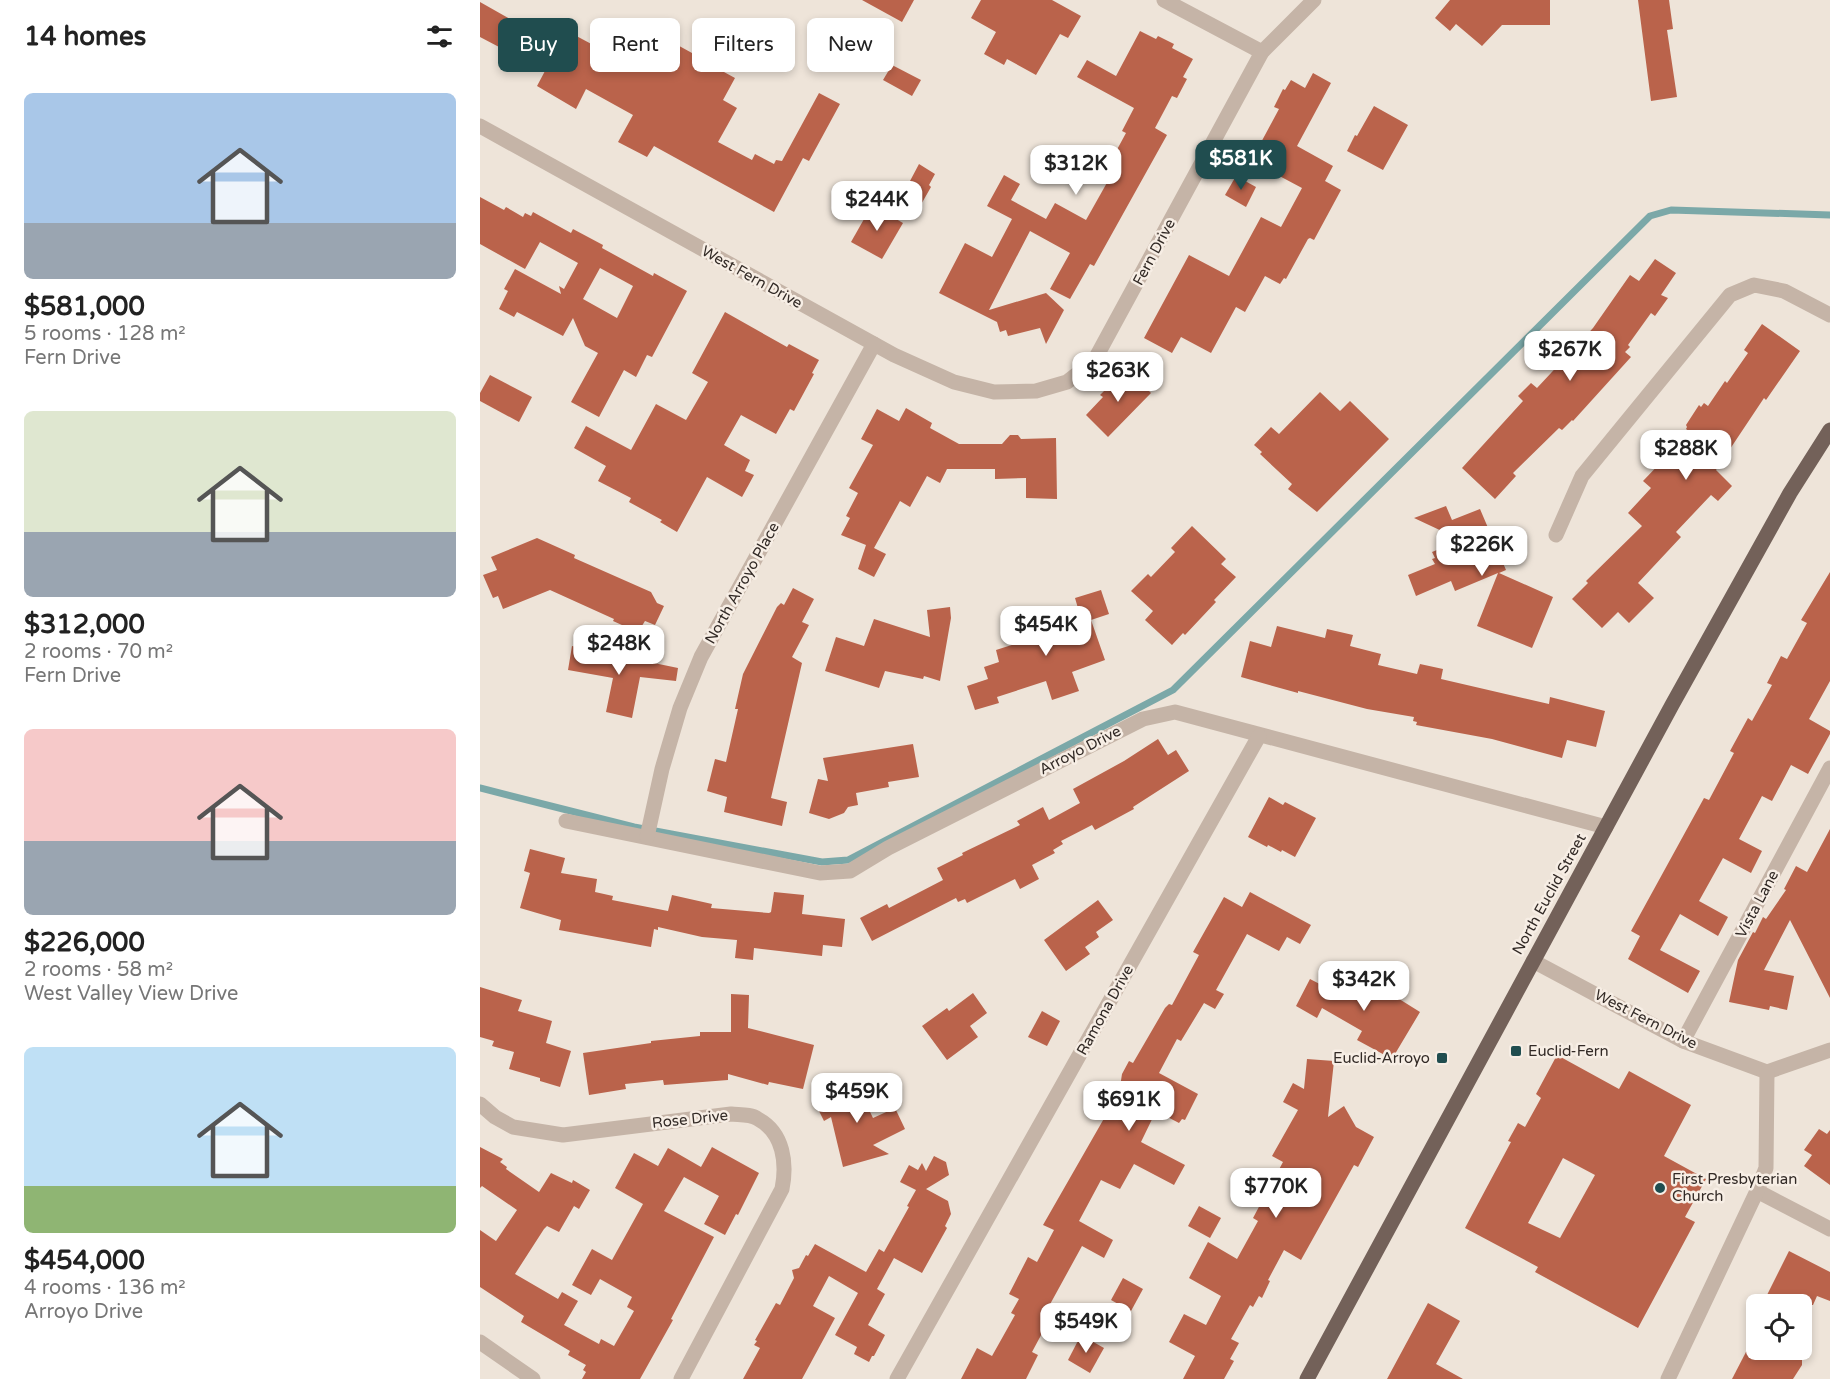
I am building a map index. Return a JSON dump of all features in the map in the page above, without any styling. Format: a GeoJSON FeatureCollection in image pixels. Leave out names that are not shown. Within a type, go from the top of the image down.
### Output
{"type":"FeatureCollection","features":[{"type":"Feature","properties":{"kind":"main road","name":"North Euclid Street"},"geometry":{"type":"LineString","coordinates":[[1307,1379],[1790,493],[1830,430]]}},
{"type":"Feature","properties":{"kind":"street"},"geometry":{"type":"LineString","coordinates":[[1164,0],[1262,52]]}},
{"type":"Feature","properties":{"kind":"street","name":"Fern Drive"},"geometry":{"type":"LineString","coordinates":[[1036,391],[1067,382],[1094,361],[1262,52],[1314,0]]}},
{"type":"Feature","properties":{"kind":"street","name":"West Fern Drive"},"geometry":{"type":"LineString","coordinates":[[480,126],[874,344],[954,382],[994,392],[1036,391]]}},
{"type":"Feature","properties":{"kind":"street"},"geometry":{"type":"LineString","coordinates":[[1556,535],[1582,476],[1730,295],[1754,285],[1784,291],[1830,315]]}},
{"type":"Feature","properties":{"kind":"street","name":"North Arroyo Place"},"geometry":{"type":"LineString","coordinates":[[647,837],[662,769],[680,708],[701,657],[874,344]]}},
{"type":"Feature","properties":{"kind":"street","name":"Arroyo Drive"},"geometry":{"type":"LineString","coordinates":[[566,821],[820,873],[850,871],[888,848],[1143,718],[1175,712],[1606,828]]}},
{"type":"Feature","properties":{"kind":"street","name":"Ramona Drive"},"geometry":{"type":"LineString","coordinates":[[897,1379],[1259,736]]}},
{"type":"Feature","properties":{"kind":"street","name":"Vista Lane"},"geometry":{"type":"LineString","coordinates":[[1683,1041],[1830,768]]}},
{"type":"Feature","properties":{"kind":"street","name":"West Fern Drive"},"geometry":{"type":"LineString","coordinates":[[1533,961],[1683,1041],[1767,1072]]}},
{"type":"Feature","properties":{"kind":"street"},"geometry":{"type":"LineString","coordinates":[[1668,1379],[1758,1191],[1766,1168],[1767,1072],[1830,1050]]}},
{"type":"Feature","properties":{"kind":"street","name":"Rose Drive"},"geometry":{"type":"LineString","coordinates":[[480,1104],[495,1117],[513,1127],[563,1135],[730,1114],[758,1118],[771,1130],[781,1144],[784,1160],[785,1175],[782,1189],[681,1379]]}},
{"type":"Feature","properties":{"kind":"street"},"geometry":{"type":"LineString","coordinates":[[1758,1191],[1830,1229]]}},
{"type":"Feature","properties":{"kind":"street"},"geometry":{"type":"LineString","coordinates":[[480,1342],[533,1379]]}},
{"type":"Feature","properties":{"kind":"building"},"geometry":{"type":"Polygon","coordinates":[[[862,0],[914,0],[902,22],[862,0]]]}},
{"type":"Feature","properties":{"kind":"building"},"geometry":{"type":"Polygon","coordinates":[[[981,0],[1052,0],[1081,16],[1068,38],[1060,34],[1036,75],[1007,59],[1004,65],[984,54],[996,32],[971,18],[981,0]]]}},
{"type":"Feature","properties":{"kind":"building"},"geometry":{"type":"Polygon","coordinates":[[[1450,0],[1550,0],[1550,25],[1502,25],[1482,46],[1456,24],[1450,31],[1435,18],[1450,0]]]}},
{"type":"Feature","properties":{"kind":"building"},"geometry":{"type":"Polygon","coordinates":[[[1638,0],[1669,0],[1673,29],[1667,30],[1677,97],[1651,101],[1638,0]]]}},
{"type":"Feature","properties":{"kind":"building"},"geometry":{"type":"Polygon","coordinates":[[[480,2],[508,18],[498,18],[498,46],[480,37],[480,2]]]}},
{"type":"Feature","properties":{"kind":"building"},"geometry":{"type":"Polygon","coordinates":[[[1140,31],[1174,44],[1172,48],[1193,59],[1183,77],[1187,79],[1177,98],[1172,96],[1155,128],[1167,135],[1094,266],[1090,264],[1070,299],[1050,289],[1070,253],[1030,231],[989,310],[1046,293],[1064,310],[1046,344],[1040,328],[1008,336],[1006,330],[1000,332],[997,322],[939,293],[965,243],[992,257],[1012,219],[987,206],[1004,175],[1020,184],[1011,200],[1046,219],[1055,203],[1086,220],[1113,172],[1107,168],[1126,133],[1122,131],[1134,108],[1077,77],[1087,60],[1116,76],[1140,31]]]}},
{"type":"Feature","properties":{"kind":"building"},"geometry":{"type":"Polygon","coordinates":[[[578,37],[590,43],[590,72],[680,72],[680,46],[692,53],[692,72],[724,72],[735,78],[723,100],[737,108],[718,142],[752,160],[755,154],[774,164],[776,160],[782,161],[819,93],[840,104],[809,161],[803,158],[774,212],[654,146],[647,157],[618,142],[633,115],[586,89],[576,109],[537,86],[544,72],[578,72],[578,37]]]}},
{"type":"Feature","properties":{"kind":"building"},"geometry":{"type":"Polygon","coordinates":[[[894,66],[921,80],[912,96],[883,80],[888,72],[894,72],[894,66]]]}},
{"type":"Feature","properties":{"kind":"building"},"geometry":{"type":"Polygon","coordinates":[[[1313,73],[1331,83],[1297,146],[1333,166],[1325,181],[1341,190],[1314,240],[1308,239],[1286,279],[1284,278],[1280,284],[1265,276],[1245,312],[1236,307],[1211,353],[1181,337],[1172,353],[1144,338],[1189,255],[1229,276],[1261,217],[1281,227],[1302,188],[1268,170],[1275,157],[1258,148],[1279,109],[1274,107],[1283,89],[1285,90],[1291,80],[1305,88],[1313,73]]]}},
{"type":"Feature","properties":{"kind":"building"},"geometry":{"type":"Polygon","coordinates":[[[1374,106],[1408,125],[1383,170],[1347,151],[1374,106]]]}},
{"type":"Feature","properties":{"kind":"building"},"geometry":{"type":"Polygon","coordinates":[[[919,164],[935,174],[929,185],[931,187],[919,208],[901,198],[919,164]]]}},
{"type":"Feature","properties":{"kind":"building"},"geometry":{"type":"Polygon","coordinates":[[[1236,176],[1256,187],[1246,207],[1225,195],[1236,176]]]}},
{"type":"Feature","properties":{"kind":"building"},"geometry":{"type":"Polygon","coordinates":[[[480,197],[504,210],[506,207],[523,217],[525,213],[531,216],[533,212],[571,233],[573,229],[653,276],[654,273],[687,291],[652,357],[647,355],[636,377],[624,370],[599,417],[571,402],[598,353],[585,346],[573,318],[563,336],[517,312],[514,317],[499,309],[508,291],[504,289],[515,269],[561,294],[559,286],[564,289],[578,263],[540,242],[525,269],[480,244],[480,197]],[[600,268],[583,299],[617,318],[633,286],[600,268]]]}},
{"type":"Feature","properties":{"kind":"building"},"geometry":{"type":"Polygon","coordinates":[[[872,205],[903,223],[882,259],[851,242],[872,205]]]}},
{"type":"Feature","properties":{"kind":"building"},"geometry":{"type":"Polygon","coordinates":[[[1655,259],[1676,273],[1661,295],[1668,298],[1655,316],[1651,313],[1628,345],[1630,347],[1625,352],[1631,357],[1573,421],[1562,430],[1559,428],[1513,473],[1516,476],[1495,499],[1462,468],[1523,401],[1518,396],[1531,383],[1537,388],[1593,328],[1630,275],[1639,281],[1655,259]]]}},
{"type":"Feature","properties":{"kind":"building"},"geometry":{"type":"Polygon","coordinates":[[[725,312],[787,347],[789,344],[819,360],[794,411],[790,409],[776,434],[741,415],[724,445],[750,460],[745,471],[754,475],[742,497],[707,477],[677,532],[660,522],[662,520],[629,502],[631,498],[598,481],[606,466],[574,448],[586,426],[631,450],[656,404],[686,420],[708,382],[692,373],[725,312]]]}},
{"type":"Feature","properties":{"kind":"building"},"geometry":{"type":"Polygon","coordinates":[[[1762,324],[1800,351],[1766,400],[1764,398],[1716,470],[1732,486],[1718,501],[1711,495],[1676,532],[1681,537],[1638,583],[1654,598],[1629,623],[1618,612],[1602,628],[1572,599],[1588,583],[1586,581],[1642,526],[1628,513],[1651,488],[1643,481],[1690,432],[1686,429],[1686,425],[1699,405],[1701,407],[1704,403],[1708,406],[1725,381],[1727,383],[1748,353],[1744,350],[1762,324]]]}},
{"type":"Feature","properties":{"kind":"building"},"geometry":{"type":"Polygon","coordinates":[[[1128,370],[1151,393],[1108,437],[1086,415],[1103,397],[1100,395],[1128,370]]]}},
{"type":"Feature","properties":{"kind":"building"},"geometry":{"type":"Polygon","coordinates":[[[490,375],[532,397],[519,422],[480,401],[480,393],[490,375]]]}},
{"type":"Feature","properties":{"kind":"building"},"geometry":{"type":"Polygon","coordinates":[[[1320,392],[1340,411],[1350,401],[1389,439],[1317,512],[1288,489],[1292,484],[1260,454],[1262,452],[1254,445],[1271,427],[1279,434],[1320,392]]]}},
{"type":"Feature","properties":{"kind":"building"},"geometry":{"type":"Polygon","coordinates":[[[906,408],[932,423],[930,428],[959,444],[1002,444],[1010,435],[1018,435],[1021,439],[1056,438],[1057,499],[1026,498],[1026,478],[995,479],[995,469],[947,469],[940,483],[927,476],[910,507],[900,501],[874,548],[886,554],[874,577],[858,569],[866,545],[841,535],[850,518],[846,516],[858,493],[849,488],[873,445],[861,439],[877,409],[899,421],[906,408]]]}},
{"type":"Feature","properties":{"kind":"building"},"geometry":{"type":"Polygon","coordinates":[[[1446,506],[1452,520],[1480,509],[1506,570],[1499,573],[1553,597],[1532,648],[1477,626],[1498,573],[1455,591],[1451,581],[1416,596],[1408,575],[1435,564],[1432,552],[1461,540],[1414,518],[1446,506]]]}},
{"type":"Feature","properties":{"kind":"building"},"geometry":{"type":"Polygon","coordinates":[[[1192,526],[1226,559],[1221,564],[1236,577],[1185,635],[1183,633],[1172,645],[1145,620],[1153,611],[1131,591],[1148,574],[1151,577],[1175,552],[1171,548],[1192,526]]]}},
{"type":"Feature","properties":{"kind":"building"},"geometry":{"type":"Polygon","coordinates":[[[537,538],[575,555],[574,558],[651,592],[657,603],[664,606],[655,625],[645,621],[640,629],[633,630],[550,590],[503,609],[498,596],[493,598],[483,575],[497,570],[491,557],[537,538]]]}},
{"type":"Feature","properties":{"kind":"building"},"geometry":{"type":"Polygon","coordinates":[[[1830,572],[1830,681],[1809,719],[1830,731],[1830,734],[1808,774],[1791,765],[1772,801],[1762,796],[1739,839],[1762,851],[1751,873],[1723,858],[1699,901],[1728,917],[1718,936],[1680,914],[1660,950],[1700,971],[1688,993],[1628,959],[1640,936],[1631,931],[1704,798],[1709,800],[1734,753],[1730,751],[1748,718],[1752,721],[1772,685],[1767,683],[1781,656],[1787,659],[1807,623],[1801,620],[1830,572]]]}},
{"type":"Feature","properties":{"kind":"building"},"geometry":{"type":"Polygon","coordinates":[[[793,588],[814,599],[802,622],[809,625],[792,657],[802,663],[771,798],[787,802],[782,826],[724,812],[727,797],[707,791],[715,759],[726,762],[743,674],[777,607],[781,603],[784,605],[793,588]]]}},
{"type":"Feature","properties":{"kind":"building"},"geometry":{"type":"Polygon","coordinates":[[[1101,590],[1109,614],[1091,620],[1105,660],[1072,672],[1079,691],[1052,700],[1046,681],[997,697],[999,703],[975,710],[967,686],[988,679],[984,667],[999,662],[996,650],[1030,639],[1028,632],[1080,615],[1075,598],[1101,590]]]}},
{"type":"Feature","properties":{"kind":"building"},"geometry":{"type":"Polygon","coordinates":[[[950,607],[951,618],[940,681],[924,676],[923,679],[885,671],[879,688],[825,671],[836,637],[864,646],[874,619],[930,637],[927,610],[950,607]]]}},
{"type":"Feature","properties":{"kind":"building"},"geometry":{"type":"Polygon","coordinates":[[[1277,626],[1325,638],[1327,629],[1353,635],[1350,646],[1381,654],[1378,665],[1417,674],[1420,664],[1443,669],[1441,679],[1549,704],[1550,697],[1605,711],[1596,747],[1567,740],[1562,758],[1492,739],[1416,725],[1417,722],[1413,721],[1414,717],[1367,709],[1241,677],[1250,641],[1271,647],[1277,626]]]}},
{"type":"Feature","properties":{"kind":"building"},"geometry":{"type":"Polygon","coordinates":[[[572,646],[678,668],[676,681],[640,677],[632,718],[606,712],[613,678],[568,670],[572,646]]]}},
{"type":"Feature","properties":{"kind":"building"},"geometry":{"type":"Polygon","coordinates":[[[1158,739],[1168,755],[1176,750],[1189,771],[1133,807],[1134,809],[1095,830],[1092,825],[1061,841],[1063,844],[1053,850],[1055,853],[1032,865],[1039,879],[1020,889],[1015,879],[967,903],[965,899],[958,902],[956,898],[872,941],[860,918],[887,904],[889,908],[943,880],[937,868],[963,855],[962,853],[1020,825],[1017,821],[1043,807],[1049,820],[1080,803],[1073,789],[1158,739]]]}},
{"type":"Feature","properties":{"kind":"building"},"geometry":{"type":"Polygon","coordinates":[[[913,744],[919,777],[888,782],[889,787],[856,793],[858,805],[848,807],[844,813],[829,819],[809,813],[818,779],[828,781],[823,758],[913,744]]]}},
{"type":"Feature","properties":{"kind":"building"},"geometry":{"type":"Polygon","coordinates":[[[1269,797],[1283,805],[1285,802],[1316,818],[1295,857],[1248,837],[1269,797]]]}},
{"type":"Feature","properties":{"kind":"building"},"geometry":{"type":"Polygon","coordinates":[[[1830,829],[1830,998],[1790,920],[1764,970],[1794,976],[1787,1010],[1770,1006],[1769,1010],[1729,1002],[1738,960],[1753,932],[1755,933],[1763,917],[1766,919],[1786,890],[1784,889],[1796,866],[1807,872],[1830,829]]]}},
{"type":"Feature","properties":{"kind":"building"},"geometry":{"type":"Polygon","coordinates":[[[530,849],[565,858],[561,873],[597,879],[595,892],[613,896],[612,900],[668,911],[672,895],[712,904],[711,908],[769,913],[774,892],[804,895],[802,914],[845,919],[842,947],[823,945],[822,956],[754,948],[753,960],[735,958],[737,940],[702,937],[658,927],[658,930],[654,929],[651,947],[559,930],[561,920],[520,908],[530,873],[524,871],[530,849]]]}},
{"type":"Feature","properties":{"kind":"building"},"geometry":{"type":"Polygon","coordinates":[[[1250,892],[1311,925],[1300,944],[1287,937],[1279,951],[1247,934],[1216,990],[1224,994],[1215,1009],[1204,1003],[1181,1041],[1177,1039],[1159,1073],[1198,1094],[1185,1120],[1182,1119],[1179,1123],[1156,1111],[1141,1142],[1185,1165],[1174,1185],[1134,1164],[1120,1189],[1101,1180],[1079,1221],[1113,1240],[1104,1258],[1082,1246],[1048,1308],[1054,1311],[1032,1352],[1038,1355],[1026,1379],[961,1379],[977,1348],[992,1356],[1015,1315],[1011,1313],[1019,1299],[1009,1294],[1028,1257],[1037,1262],[1054,1230],[1043,1225],[1106,1115],[1115,1120],[1122,1074],[1129,1061],[1133,1063],[1165,1008],[1169,1004],[1172,1005],[1199,955],[1193,952],[1224,897],[1242,907],[1250,892]]]}},
{"type":"Feature","properties":{"kind":"building"},"geometry":{"type":"Polygon","coordinates":[[[1098,900],[1113,920],[1096,932],[1099,937],[1085,947],[1090,954],[1066,971],[1044,940],[1098,900]]]}},
{"type":"Feature","properties":{"kind":"building"},"geometry":{"type":"Polygon","coordinates":[[[1350,974],[1387,994],[1388,992],[1420,1012],[1392,1059],[1357,1040],[1362,1031],[1322,1008],[1317,1018],[1296,1006],[1310,979],[1337,993],[1345,978],[1347,979],[1350,974]]]}},
{"type":"Feature","properties":{"kind":"building"},"geometry":{"type":"Polygon","coordinates":[[[480,987],[522,1000],[518,1011],[552,1021],[546,1043],[571,1051],[560,1087],[540,1081],[540,1078],[509,1069],[514,1052],[492,1046],[494,1041],[480,1037],[480,987]]]}},
{"type":"Feature","properties":{"kind":"building"},"geometry":{"type":"Polygon","coordinates":[[[973,993],[987,1013],[970,1026],[978,1037],[947,1060],[922,1026],[947,1008],[949,1011],[973,993]]]}},
{"type":"Feature","properties":{"kind":"building"},"geometry":{"type":"Polygon","coordinates":[[[731,994],[749,995],[748,1028],[814,1045],[803,1089],[769,1082],[768,1085],[728,1074],[728,1080],[664,1085],[663,1080],[625,1084],[626,1089],[589,1095],[583,1053],[651,1043],[651,1041],[700,1036],[700,1032],[731,1032],[731,994]]]}},
{"type":"Feature","properties":{"kind":"building"},"geometry":{"type":"Polygon","coordinates":[[[1042,1011],[1060,1021],[1047,1046],[1028,1037],[1042,1011]]]}},
{"type":"Feature","properties":{"kind":"building","name":"First Presbyterian Church"},"geometry":{"type":"Polygon","coordinates":[[[1557,1055],[1619,1089],[1629,1071],[1691,1105],[1664,1156],[1706,1179],[1685,1217],[1695,1222],[1638,1328],[1535,1272],[1538,1267],[1465,1228],[1511,1142],[1508,1141],[1518,1123],[1525,1127],[1541,1098],[1536,1094],[1557,1055]],[[1563,1158],[1528,1223],[1560,1238],[1595,1175],[1563,1158]]]}},
{"type":"Feature","properties":{"kind":"building"},"geometry":{"type":"Polygon","coordinates":[[[1307,1059],[1334,1061],[1328,1117],[1344,1106],[1356,1127],[1374,1137],[1358,1167],[1354,1165],[1301,1260],[1284,1250],[1268,1280],[1270,1281],[1262,1298],[1259,1296],[1253,1307],[1250,1305],[1231,1339],[1239,1343],[1230,1359],[1234,1361],[1224,1379],[1183,1379],[1195,1356],[1169,1342],[1184,1314],[1206,1325],[1221,1296],[1189,1278],[1208,1242],[1237,1259],[1258,1221],[1253,1218],[1283,1162],[1272,1156],[1298,1110],[1283,1102],[1293,1083],[1304,1089],[1307,1059]]]}},
{"type":"Feature","properties":{"kind":"building"},"geometry":{"type":"Polygon","coordinates":[[[855,1081],[873,1118],[895,1108],[905,1129],[873,1145],[889,1154],[843,1167],[831,1117],[824,1121],[814,1101],[855,1081]]]}},
{"type":"Feature","properties":{"kind":"building"},"geometry":{"type":"Polygon","coordinates":[[[1819,1129],[1827,1134],[1830,1130],[1830,1185],[1804,1166],[1812,1155],[1804,1150],[1819,1129]]]}},
{"type":"Feature","properties":{"kind":"building"},"geometry":{"type":"Polygon","coordinates":[[[480,1147],[503,1159],[500,1162],[507,1167],[506,1169],[539,1192],[551,1173],[572,1183],[573,1180],[590,1190],[579,1209],[574,1206],[559,1232],[547,1226],[544,1229],[515,1274],[558,1299],[562,1292],[578,1301],[564,1325],[599,1344],[601,1339],[614,1346],[634,1311],[627,1307],[632,1297],[600,1279],[591,1295],[572,1285],[592,1249],[612,1260],[643,1204],[615,1188],[634,1153],[658,1166],[668,1148],[701,1167],[712,1147],[759,1173],[725,1235],[704,1224],[719,1196],[684,1177],[664,1211],[714,1237],[671,1319],[673,1320],[640,1379],[582,1379],[586,1372],[583,1370],[586,1365],[568,1355],[570,1351],[521,1322],[524,1316],[480,1287],[480,1230],[496,1241],[517,1210],[482,1186],[480,1188],[480,1147]]]}},
{"type":"Feature","properties":{"kind":"building"},"geometry":{"type":"Polygon","coordinates":[[[934,1156],[946,1162],[949,1175],[926,1189],[948,1201],[951,1214],[945,1226],[947,1228],[922,1273],[894,1258],[877,1289],[885,1294],[868,1325],[885,1335],[869,1362],[854,1354],[857,1347],[835,1335],[858,1293],[829,1276],[813,1306],[835,1318],[802,1379],[743,1379],[760,1348],[754,1345],[757,1341],[755,1340],[776,1303],[780,1305],[794,1278],[792,1270],[799,1268],[815,1244],[866,1272],[879,1249],[884,1252],[916,1190],[900,1182],[909,1165],[918,1170],[922,1163],[926,1171],[934,1156]]]}},
{"type":"Feature","properties":{"kind":"building"},"geometry":{"type":"Polygon","coordinates":[[[1199,1206],[1221,1218],[1210,1238],[1188,1226],[1199,1206]]]}},
{"type":"Feature","properties":{"kind":"building"},"geometry":{"type":"Polygon","coordinates":[[[1789,1251],[1830,1272],[1830,1301],[1817,1296],[1812,1305],[1812,1294],[1768,1294],[1789,1251]]]}},
{"type":"Feature","properties":{"kind":"building"},"geometry":{"type":"Polygon","coordinates":[[[1123,1278],[1143,1289],[1131,1311],[1111,1300],[1123,1278]]]}},
{"type":"Feature","properties":{"kind":"building"},"geometry":{"type":"Polygon","coordinates":[[[1428,1303],[1460,1321],[1436,1364],[1463,1379],[1387,1379],[1428,1303]]]}},
{"type":"Feature","properties":{"kind":"building"},"geometry":{"type":"Polygon","coordinates":[[[1081,1335],[1104,1348],[1090,1373],[1068,1360],[1081,1335]]]}},
{"type":"Feature","properties":{"kind":"building"},"geometry":{"type":"Polygon","coordinates":[[[1746,1352],[1746,1360],[1802,1360],[1802,1365],[1793,1379],[1732,1379],[1746,1352]]]}},
{"type":"Feature","properties":{"kind":"waterway"},"geometry":{"type":"LineString","coordinates":[[480,788],[634,827],[822,862],[848,860],[1173,690],[1650,216],[1671,210],[1830,215]]}},
{"type":"Feature","properties":{"kind":"place","name":"Euclid-Fern"},"geometry":{"type":"Point","coordinates":[1516,1051]}},
{"type":"Feature","properties":{"kind":"place","name":"Euclid-Arroyo"},"geometry":{"type":"Point","coordinates":[1442,1058]}},
{"type":"Feature","properties":{"kind":"place","name":"First Presbyterian Church"},"geometry":{"type":"Point","coordinates":[1660,1188]}}]}
